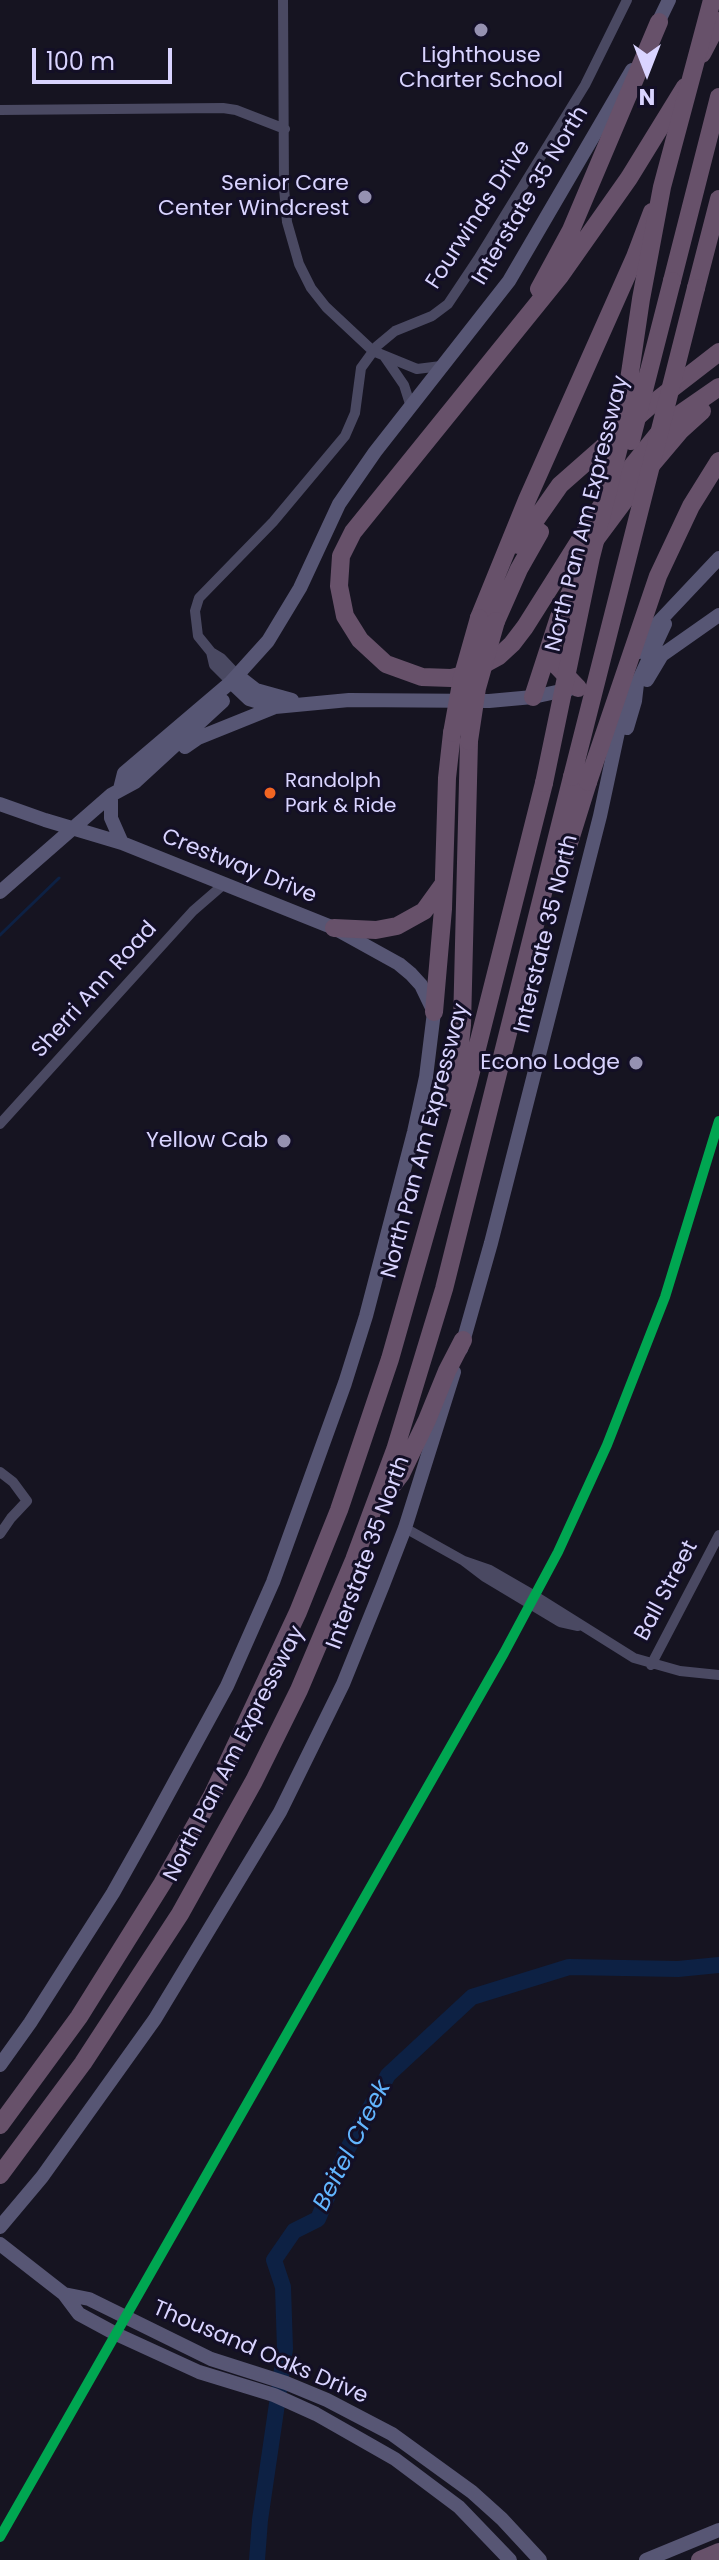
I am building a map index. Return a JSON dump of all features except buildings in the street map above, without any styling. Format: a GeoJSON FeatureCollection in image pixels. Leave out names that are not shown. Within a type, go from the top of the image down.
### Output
{"type":"FeatureCollection","features":[{"type":"Feature","properties":{"kind":"highway"},"geometry":{"type":"LineString","coordinates":[[544,783],[591,557],[621,437],[641,299],[662,187],[712,0]]}},
{"type":"Feature","properties":{"kind":"highway"},"geometry":{"type":"LineString","coordinates":[[719,21],[674,109],[560,276],[353,532],[341,556],[339,586],[351,628],[374,655],[386,664],[411,674],[436,678],[464,675],[482,666],[512,644],[607,497],[667,423],[719,387]]}},
{"type":"Feature","properties":{"kind":"highway"},"geometry":{"type":"LineString","coordinates":[[516,331],[571,230],[659,22]]}},
{"type":"Feature","properties":{"kind":"highway","name":"North Pan Am Expressway"},"geometry":{"type":"LineString","coordinates":[[0,2125],[79,2017],[136,1928],[212,1796],[298,1612],[356,1464],[387,1370],[454,1132],[719,97]]}},
{"type":"Feature","properties":{"kind":"highway"},"geometry":{"type":"LineString","coordinates":[[434,1012],[444,883],[447,778],[477,688],[496,579],[635,257],[662,187]]}},
{"type":"Feature","properties":{"kind":"highway","name":"North Pan Am Expressway"},"geometry":{"type":"LineString","coordinates":[[4,2170],[129,1996],[215,1852],[299,1690],[372,1514],[405,1420],[444,1289],[500,1064],[580,779],[719,199]]}},
{"type":"Feature","properties":{"kind":"highway"},"geometry":{"type":"LineString","coordinates":[[496,579],[560,485],[652,404],[719,352]]}},
{"type":"Feature","properties":{"kind":"highway"},"geometry":{"type":"LineString","coordinates":[[533,697],[568,593],[593,543],[681,430],[719,396]]}},
{"type":"Feature","properties":{"kind":"highway"},"geometry":{"type":"LineString","coordinates":[[488,619],[575,478],[603,447]]}},
{"type":"Feature","properties":{"kind":"highway"},"geometry":{"type":"LineString","coordinates":[[580,779],[658,576],[691,506],[719,461]]}},
{"type":"Feature","properties":{"kind":"highway"},"geometry":{"type":"LineString","coordinates":[[551,643],[556,665],[578,688]]}},
{"type":"Feature","properties":{"kind":"highway"},"geometry":{"type":"LineString","coordinates":[[454,1132],[463,988],[460,737]]}},
{"type":"Feature","properties":{"kind":"highway"},"geometry":{"type":"LineString","coordinates":[[334,928],[376,930],[397,926],[424,911],[444,883]]}},
{"type":"Feature","properties":{"kind":"highway"},"geometry":{"type":"LineString","coordinates":[[372,1514],[401,1474],[463,1340]]}},
{"type":"Feature","properties":{"kind":"highway"},"geometry":{"type":"LineString","coordinates":[[700,2560],[719,2552]]}},
{"type":"Feature","properties":{"kind":"main road","name":"Interstate 35 North"},"geometry":{"type":"LineString","coordinates":[[233,675],[254,657],[283,620],[339,504],[375,452],[509,281],[669,0]]}},
{"type":"Feature","properties":{"kind":"main road","name":"Interstate 35 North"},"geometry":{"type":"LineString","coordinates":[[0,2227],[91,2110],[155,2019],[280,1812],[343,1684],[405,1528],[495,1229],[600,816],[631,670],[653,628],[719,558]]}},
{"type":"Feature","properties":{"kind":"main road","name":"Interstate 35 North"},"geometry":{"type":"LineString","coordinates":[[600,816],[635,701],[637,684],[675,606]]}},
{"type":"Feature","properties":{"kind":"main road"},"geometry":{"type":"LineString","coordinates":[[635,701],[662,655],[719,615]]}},
{"type":"Feature","properties":{"kind":"main road"},"geometry":{"type":"LineString","coordinates":[[148,771],[198,738],[275,707],[349,700],[489,701],[533,697],[600,683],[631,670]]}},
{"type":"Feature","properties":{"kind":"main road"},"geometry":{"type":"LineString","coordinates":[[233,675],[256,690],[300,703]]}},
{"type":"Feature","properties":{"kind":"main road"},"geometry":{"type":"LineString","coordinates":[[233,675],[249,699],[275,707]]}},
{"type":"Feature","properties":{"kind":"main road"},"geometry":{"type":"LineString","coordinates":[[0,892],[116,792],[148,771],[226,699],[233,675]]}},
{"type":"Feature","properties":{"kind":"main road"},"geometry":{"type":"LineString","coordinates":[[122,843],[111,818],[116,792],[124,773],[233,675]]}},
{"type":"Feature","properties":{"kind":"main road","name":"Crestway Drive"},"geometry":{"type":"LineString","coordinates":[[0,804],[122,843],[334,928],[411,974],[421,985],[434,1012]]}},
{"type":"Feature","properties":{"kind":"main road"},"geometry":{"type":"LineString","coordinates":[[0,2065],[113,1893],[162,1807],[227,1686],[273,1582],[366,1316],[412,1142],[426,1077],[434,1012]]}},
{"type":"Feature","properties":{"kind":"main road"},"geometry":{"type":"LineString","coordinates":[[0,2202],[25,2197]]}},
{"type":"Feature","properties":{"kind":"main road","name":"Thousand Oaks Drive"},"geometry":{"type":"LineString","coordinates":[[0,2244],[64,2294],[79,2314],[152,2352],[199,2372],[274,2395],[316,2414],[395,2459],[459,2507],[510,2560]]}},
{"type":"Feature","properties":{"kind":"main road","name":"Thousand Oaks Drive"},"geometry":{"type":"LineString","coordinates":[[64,2294],[89,2299],[211,2359],[275,2379],[327,2400],[414,2449],[502,2519],[540,2560]]}},
{"type":"Feature","properties":{"kind":"main road"},"geometry":{"type":"LineString","coordinates":[[426,2482],[439,2479],[493,2522],[502,2519]]}},
{"type":"Feature","properties":{"kind":"main road"},"geometry":{"type":"LineString","coordinates":[[646,2560],[719,2530]]}},
{"type":"Feature","properties":{"kind":"street"},"geometry":{"type":"LineString","coordinates":[[283,0],[285,203],[289,233],[311,288],[326,307],[379,354],[404,385],[411,407]]}},
{"type":"Feature","properties":{"kind":"street","name":"Fourwinds Drive"},"geometry":{"type":"LineString","coordinates":[[379,354],[395,331],[432,316],[448,304],[585,85],[627,0]]}},
{"type":"Feature","properties":{"kind":"street"},"geometry":{"type":"LineString","coordinates":[[0,110],[223,108],[285,129]]}},
{"type":"Feature","properties":{"kind":"street"},"geometry":{"type":"LineString","coordinates":[[379,354],[417,369],[434,369],[445,364]]}},
{"type":"Feature","properties":{"kind":"street"},"geometry":{"type":"LineString","coordinates":[[254,657],[237,661],[216,655],[198,636],[195,611],[199,598],[273,522],[345,436],[355,413],[361,368],[379,354]]}},
{"type":"Feature","properties":{"kind":"street"},"geometry":{"type":"LineString","coordinates":[[216,655],[214,665],[233,675]]}},
{"type":"Feature","properties":{"kind":"street","name":"Sherri Ann Road"},"geometry":{"type":"LineString","coordinates":[[0,1124],[193,911],[223,885]]}},
{"type":"Feature","properties":{"kind":"street"},"geometry":{"type":"LineString","coordinates":[[0,1472],[13,1482],[27,1501],[0,1534]]}},
{"type":"Feature","properties":{"kind":"street"},"geometry":{"type":"LineString","coordinates":[[405,1528],[464,1561],[490,1570],[630,1656],[651,1665],[719,1675]]}},
{"type":"Feature","properties":{"kind":"street","name":"Ball Street"},"geometry":{"type":"LineString","coordinates":[[651,1665],[719,1535]]}},
{"type":"Feature","properties":{"kind":"waterway"},"geometry":{"type":"LineString","coordinates":[[0,935],[59,878]]}},
{"type":"Feature","properties":{"kind":"waterway","name":"Beitel Creek"},"geometry":{"type":"LineString","coordinates":[[257,2560],[285,2349],[283,2287],[274,2260],[294,2231],[318,2219],[347,2150],[388,2075],[472,1997],[569,1967],[678,1969],[719,1965]]}},
{"type":"Feature","properties":{"kind":"transit line"},"geometry":{"type":"LineString","coordinates":[[0,2537],[504,1653],[558,1552],[607,1445],[665,1297],[719,1121]]}},
{"type":"Feature","properties":{"kind":"place","name":"Lighthouse Charter School"},"geometry":{"type":"Point","coordinates":[481,30]}},
{"type":"Feature","properties":{"kind":"place","name":"Senior Care Center Windcrest"},"geometry":{"type":"Point","coordinates":[365,197]}},
{"type":"Feature","properties":{"kind":"place","name":"Randolph Park & Ride"},"geometry":{"type":"Point","coordinates":[270,793]}},
{"type":"Feature","properties":{"kind":"place","name":"Econo Lodge"},"geometry":{"type":"Point","coordinates":[636,1063]}},
{"type":"Feature","properties":{"kind":"place","name":"Yellow Cab"},"geometry":{"type":"Point","coordinates":[284,1141]}}]}
